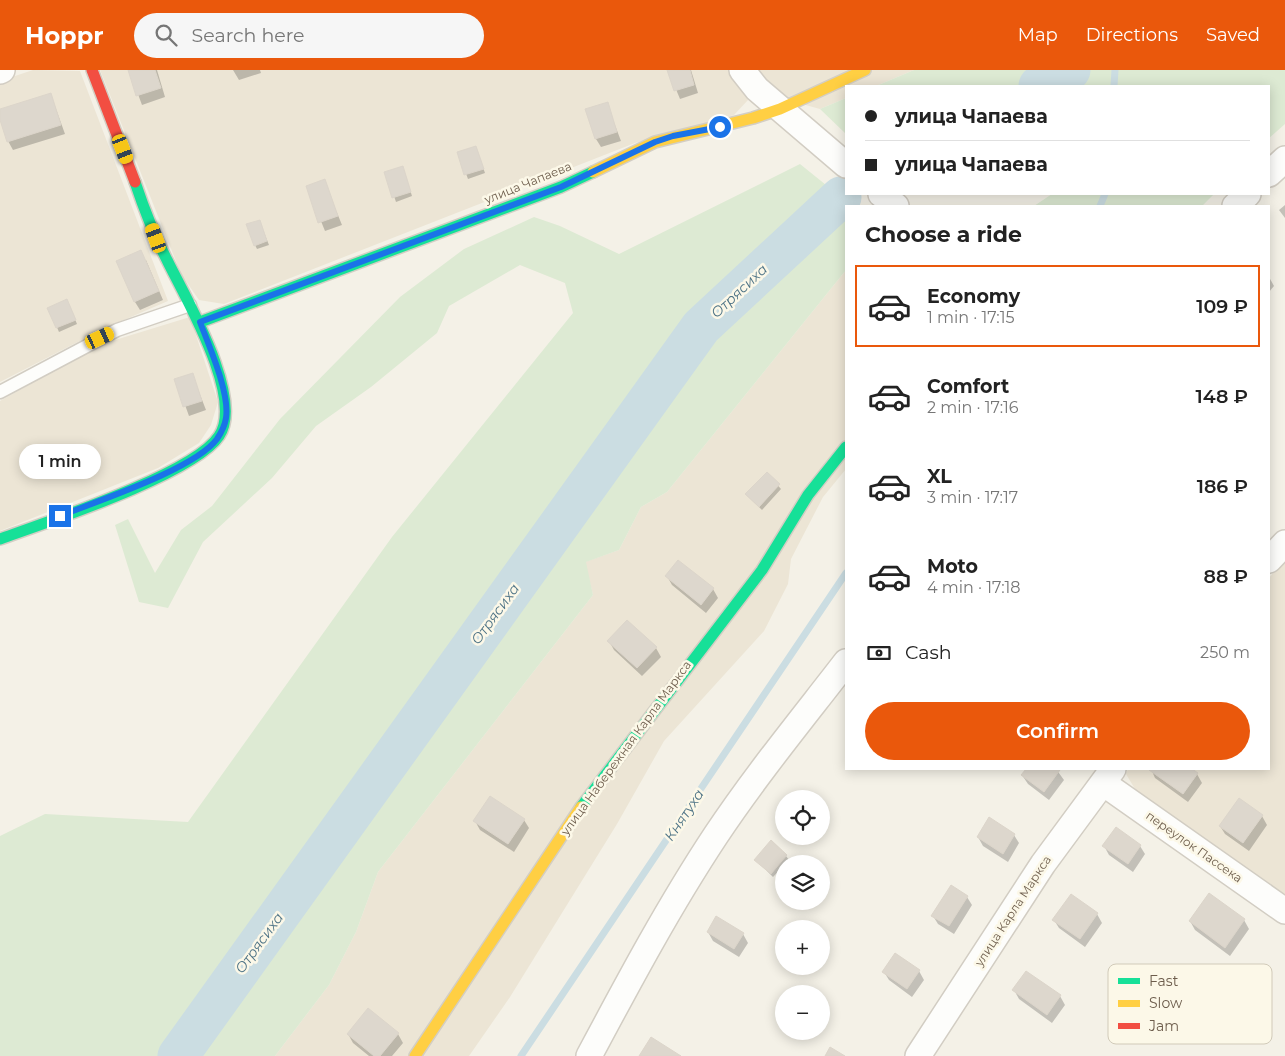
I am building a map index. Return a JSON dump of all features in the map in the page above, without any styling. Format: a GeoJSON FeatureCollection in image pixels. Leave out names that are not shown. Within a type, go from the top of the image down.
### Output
{"type":"FeatureCollection","features":[{"type":"Feature","properties":{"kind":"street"},"geometry":{"type":"LineString","coordinates":[[0,539],[172,470],[205,450],[217,440],[226,416],[224,398],[200,322],[156,238],[92,70]]}},
{"type":"Feature","properties":{"kind":"street"},"geometry":{"type":"LineString","coordinates":[[742,70],[757,89],[845,164]]}},
{"type":"Feature","properties":{"kind":"street","name":"улица Чапаева"},"geometry":{"type":"LineString","coordinates":[[200,322],[561,187],[655,142],[673,136],[734,124],[780,109],[865,70]]}},
{"type":"Feature","properties":{"kind":"street"},"geometry":{"type":"LineString","coordinates":[[1270,173],[1285,159]]}},
{"type":"Feature","properties":{"kind":"street"},"geometry":{"type":"LineString","coordinates":[[882,195],[895,205]]}},
{"type":"Feature","properties":{"kind":"street"},"geometry":{"type":"LineString","coordinates":[[1236,205],[1247,195]]}},
{"type":"Feature","properties":{"kind":"street","name":"улица Набережная Карла Маркса"},"geometry":{"type":"LineString","coordinates":[[416,1056],[526,888],[592,792],[762,570],[808,495],[845,448]]}},
{"type":"Feature","properties":{"kind":"street"},"geometry":{"type":"LineString","coordinates":[[589,1056],[661,923],[716,835],[771,758],[845,663]]}},
{"type":"Feature","properties":{"kind":"street","name":"переулок Пассека"},"geometry":{"type":"LineString","coordinates":[[1108,776],[1285,912]]}},
{"type":"Feature","properties":{"kind":"street","name":"улица Карла Маркса"},"geometry":{"type":"LineString","coordinates":[[918,1056],[1043,864],[1108,776]]}},
{"type":"Feature","properties":{"kind":"lane"},"geometry":{"type":"LineString","coordinates":[[0,392],[117,330],[190,305]]}},
{"type":"Feature","properties":{"kind":"shaded area"},"geometry":{"type":"Polygon","coordinates":[[[33,70],[80,71],[168,301],[103,329],[0,382],[0,81],[33,70]]]}},
{"type":"Feature","properties":{"kind":"shaded area"},"geometry":{"type":"Polygon","coordinates":[[[100,70],[731,70],[748,100],[734,115],[635,143],[224,304],[199,300],[181,274],[100,70]]]}},
{"type":"Feature","properties":{"kind":"shaded area"},"geometry":{"type":"Polygon","coordinates":[[[749,70],[914,70],[878,85],[845,85],[845,98],[820,109],[784,99],[749,70]]]}},
{"type":"Feature","properties":{"kind":"shaded area"},"geometry":{"type":"Polygon","coordinates":[[[845,271],[845,470],[823,497],[791,559],[788,584],[764,631],[664,741],[617,824],[510,997],[469,1056],[275,1056],[329,985],[356,932],[378,872],[593,595],[585,562],[619,550],[641,507],[667,492],[845,271]]]}},
{"type":"Feature","properties":{"kind":"shaded area"},"geometry":{"type":"Polygon","coordinates":[[[190,317],[218,402],[211,425],[199,443],[158,468],[0,531],[0,401],[102,344],[190,317]]]}},
{"type":"Feature","properties":{"kind":"shaded area"},"geometry":{"type":"Polygon","coordinates":[[[1285,558],[1285,904],[1138,794],[1126,774],[1128,770],[1270,770],[1270,577],[1285,558]]]}},
{"type":"Feature","properties":{"kind":"green space"},"geometry":{"type":"Polygon","coordinates":[[[914,70],[1285,70],[1285,124],[1270,137],[1270,85],[878,85],[914,70]]]}},
{"type":"Feature","properties":{"kind":"green space"},"geometry":{"type":"Polygon","coordinates":[[[845,98],[845,133],[820,109],[845,98]]]}},
{"type":"Feature","properties":{"kind":"green space"},"geometry":{"type":"Polygon","coordinates":[[[800,164],[851,205],[845,205],[845,271],[667,492],[641,507],[619,550],[586,562],[593,595],[378,872],[356,932],[329,985],[275,1056],[0,1056],[0,836],[45,814],[188,822],[392,537],[573,313],[565,283],[520,265],[449,306],[437,333],[371,387],[316,426],[272,478],[203,542],[168,608],[139,602],[115,525],[128,519],[155,573],[181,530],[212,506],[280,419],[400,297],[464,249],[534,217],[560,226],[619,254],[800,164]]]}},
{"type":"Feature","properties":{"kind":"green space"},"geometry":{"type":"Polygon","coordinates":[[[1050,195],[1213,195],[1203,205],[1036,205],[1050,195]]]}},
{"type":"Feature","properties":{"kind":"building"},"geometry":{"type":"Polygon","coordinates":[[[128,70],[155,70],[161,88],[136,96],[128,70]]]}},
{"type":"Feature","properties":{"kind":"building"},"geometry":{"type":"Polygon","coordinates":[[[667,70],[690,70],[694,85],[674,91],[667,70]]]}},
{"type":"Feature","properties":{"kind":"building"},"geometry":{"type":"Polygon","coordinates":[[[51,93],[61,125],[7,142],[0,120],[0,109],[51,93]]]}},
{"type":"Feature","properties":{"kind":"building"},"geometry":{"type":"Polygon","coordinates":[[[608,102],[617,132],[595,139],[585,109],[608,102]]]}},
{"type":"Feature","properties":{"kind":"building"},"geometry":{"type":"Polygon","coordinates":[[[476,146],[484,169],[464,175],[457,152],[476,146]]]}},
{"type":"Feature","properties":{"kind":"building"},"geometry":{"type":"Polygon","coordinates":[[[403,166],[411,192],[392,198],[384,172],[403,166]]]}},
{"type":"Feature","properties":{"kind":"building"},"geometry":{"type":"Polygon","coordinates":[[[325,179],[338,216],[318,223],[306,186],[325,179]]]}},
{"type":"Feature","properties":{"kind":"building"},"geometry":{"type":"Polygon","coordinates":[[[260,220],[267,241],[254,246],[246,224],[260,220]]]}},
{"type":"Feature","properties":{"kind":"building"},"geometry":{"type":"Polygon","coordinates":[[[141,250],[159,291],[134,302],[116,261],[141,250]]]}},
{"type":"Feature","properties":{"kind":"building"},"geometry":{"type":"Polygon","coordinates":[[[67,299],[76,320],[56,328],[47,308],[67,299]]]}},
{"type":"Feature","properties":{"kind":"building"},"geometry":{"type":"Polygon","coordinates":[[[193,373],[202,401],[183,407],[174,379],[193,373]]]}},
{"type":"Feature","properties":{"kind":"building"},"geometry":{"type":"Polygon","coordinates":[[[767,472],[780,484],[759,507],[745,494],[767,472]]]}},
{"type":"Feature","properties":{"kind":"building"},"geometry":{"type":"Polygon","coordinates":[[[678,560],[714,588],[701,605],[665,576],[678,560]]]}},
{"type":"Feature","properties":{"kind":"building"},"geometry":{"type":"Polygon","coordinates":[[[627,620],[657,647],[637,668],[607,641],[627,620]]]}},
{"type":"Feature","properties":{"kind":"building"},"geometry":{"type":"Polygon","coordinates":[[[1025,770],[1060,770],[1044,792],[1021,775],[1025,770]]]}},
{"type":"Feature","properties":{"kind":"building"},"geometry":{"type":"Polygon","coordinates":[[[1149,770],[1194,770],[1198,773],[1183,794],[1149,770]]]}},
{"type":"Feature","properties":{"kind":"building"},"geometry":{"type":"Polygon","coordinates":[[[490,796],[525,819],[508,844],[473,821],[490,796]]]}},
{"type":"Feature","properties":{"kind":"building"},"geometry":{"type":"Polygon","coordinates":[[[1239,798],[1263,815],[1243,843],[1219,826],[1239,798]]]}},
{"type":"Feature","properties":{"kind":"building"},"geometry":{"type":"Polygon","coordinates":[[[989,817],[1015,834],[1003,854],[977,837],[989,817]]]}},
{"type":"Feature","properties":{"kind":"building"},"geometry":{"type":"Polygon","coordinates":[[[1116,827],[1141,845],[1128,864],[1102,846],[1116,827]]]}},
{"type":"Feature","properties":{"kind":"building"},"geometry":{"type":"Polygon","coordinates":[[[771,840],[787,855],[775,855],[775,869],[771,874],[754,860],[771,840]]]}},
{"type":"Feature","properties":{"kind":"building"},"geometry":{"type":"Polygon","coordinates":[[[951,885],[968,896],[949,926],[931,916],[951,885]]]}},
{"type":"Feature","properties":{"kind":"building"},"geometry":{"type":"Polygon","coordinates":[[[1209,893],[1245,919],[1225,948],[1189,921],[1209,893]]]}},
{"type":"Feature","properties":{"kind":"building"},"geometry":{"type":"Polygon","coordinates":[[[1071,894],[1098,913],[1080,939],[1052,920],[1071,894]]]}},
{"type":"Feature","properties":{"kind":"building"},"geometry":{"type":"Polygon","coordinates":[[[716,916],[744,933],[734,949],[707,932],[716,916]]]}},
{"type":"Feature","properties":{"kind":"building"},"geometry":{"type":"Polygon","coordinates":[[[895,953],[920,970],[907,989],[882,972],[895,953]]]}},
{"type":"Feature","properties":{"kind":"building"},"geometry":{"type":"Polygon","coordinates":[[[1026,971],[1061,995],[1047,1015],[1012,990],[1026,971]]]}},
{"type":"Feature","properties":{"kind":"building"},"geometry":{"type":"Polygon","coordinates":[[[368,1008],[399,1033],[380,1056],[374,1056],[347,1034],[368,1008]]]}},
{"type":"Feature","properties":{"kind":"building"},"geometry":{"type":"Polygon","coordinates":[[[651,1037],[681,1056],[639,1056],[651,1037]]]}},
{"type":"Feature","properties":{"kind":"building"},"geometry":{"type":"Polygon","coordinates":[[[830,1047],[845,1056],[825,1056],[830,1047]]]}},
{"type":"Feature","properties":{"kind":"waterway","name":"Отрясиха"},"geometry":{"type":"LineString","coordinates":[[1041,85],[1070,70]]}},
{"type":"Feature","properties":{"kind":"waterway","name":"Княтуха"},"geometry":{"type":"LineString","coordinates":[[1114,85],[1115,70]]}},
{"type":"Feature","properties":{"kind":"waterway","name":"Княтуха"},"geometry":{"type":"LineString","coordinates":[[1100,205],[1105,195]]}},
{"type":"Feature","properties":{"kind":"waterway","name":"Отрясиха"},"geometry":{"type":"LineString","coordinates":[[178,1056],[701,327],[841,197]]}},
{"type":"Feature","properties":{"kind":"waterway","name":"Княтуха"},"geometry":{"type":"LineString","coordinates":[[521,1056],[845,574]]}},
{"type":"Feature","properties":{"kind":"traffic: fast"},"geometry":{"type":"LineString","coordinates":[[200,322],[561,187],[593,172]]}},
{"type":"Feature","properties":{"kind":"traffic: fast"},"geometry":{"type":"LineString","coordinates":[[0,539],[83,509],[151,481],[181,466],[204,451],[219,436],[225,419],[224,398],[219,373],[198,322],[162,251],[135,182]]}},
{"type":"Feature","properties":{"kind":"traffic: fast"},"geometry":{"type":"LineString","coordinates":[[581,807],[762,570],[808,495],[845,448]]}},
{"type":"Feature","properties":{"kind":"traffic: slow"},"geometry":{"type":"LineString","coordinates":[[593,172],[655,142],[753,118],[780,109],[865,70]]}},
{"type":"Feature","properties":{"kind":"traffic: slow"},"geometry":{"type":"LineString","coordinates":[[415,1056],[581,807]]}},
{"type":"Feature","properties":{"kind":"traffic: jam"},"geometry":{"type":"LineString","coordinates":[[92,70],[135,182]]}},
{"type":"Feature","properties":{"kind":"route"},"geometry":{"type":"LineString","coordinates":[[60,516],[172,470],[189,461],[217,440],[223,429],[226,416],[224,398],[200,322],[561,187],[655,142],[673,136],[720,127]]}}]}
